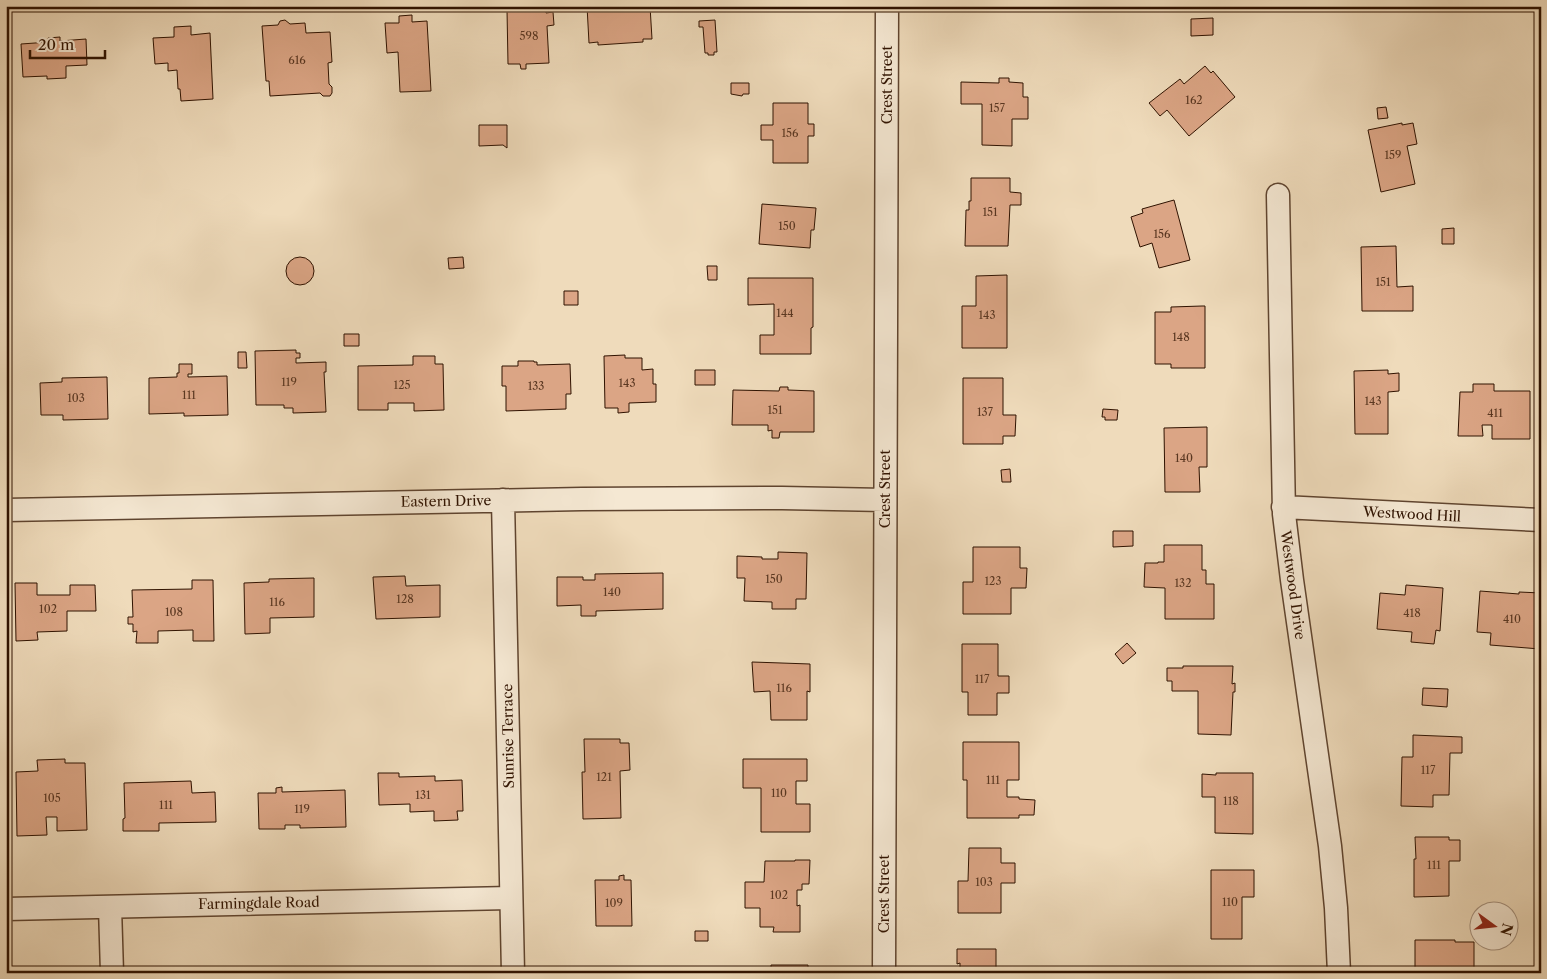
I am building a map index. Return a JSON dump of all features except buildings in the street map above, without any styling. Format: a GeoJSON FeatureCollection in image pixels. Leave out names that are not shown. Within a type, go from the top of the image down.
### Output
{"type":"FeatureCollection","features":[{"type":"Feature","properties":{"kind":"street","name":"Crest Street"},"geometry":{"type":"LineString","coordinates":[[884,973],[887,6]]}},
{"type":"Feature","properties":{"kind":"street","name":"Westwood Drive"},"geometry":{"type":"LineString","coordinates":[[1278,195],[1284,507],[1290,571],[1330,846],[1336,908],[1339,973]]}},
{"type":"Feature","properties":{"kind":"street","name":"Eastern Drive"},"geometry":{"type":"LineString","coordinates":[[6,510],[502,500],[782,498],[885,500]]}},
{"type":"Feature","properties":{"kind":"street","name":"Sunrise Terrace"},"geometry":{"type":"LineString","coordinates":[[502,500],[513,973]]}},
{"type":"Feature","properties":{"kind":"street","name":"Westwood Hill"},"geometry":{"type":"LineString","coordinates":[[1284,507],[1541,520]]}},
{"type":"Feature","properties":{"kind":"street","name":"Farmingdale Road"},"geometry":{"type":"LineString","coordinates":[[6,909],[511,898]]}},
{"type":"Feature","properties":{"kind":"street"},"geometry":{"type":"LineString","coordinates":[[110,907],[112,973]]}}]}
